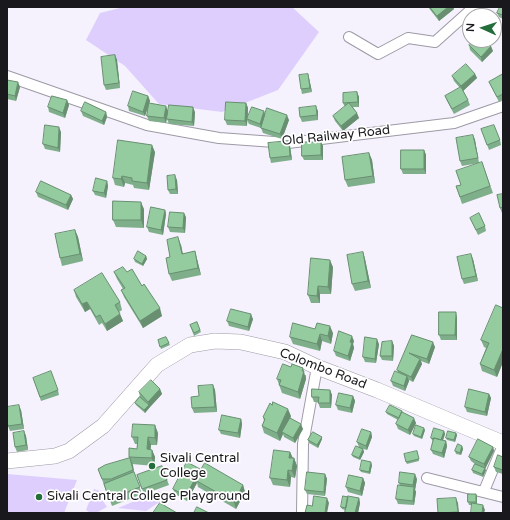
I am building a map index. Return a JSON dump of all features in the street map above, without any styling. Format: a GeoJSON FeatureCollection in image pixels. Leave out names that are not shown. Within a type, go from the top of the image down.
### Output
{"type":"FeatureCollection","features":[{"type":"Feature","properties":{"kind":"highway","name":"Colombo Road"},"geometry":{"type":"LineString","coordinates":[[7,461],[55,456],[69,451],[103,426],[157,365],[190,345],[215,341],[241,342],[286,352],[317,367],[377,390],[503,444]]}},
{"type":"Feature","properties":{"kind":"street"},"geometry":{"type":"LineString","coordinates":[[349,37],[378,54],[408,38],[435,42],[474,7]]}},
{"type":"Feature","properties":{"kind":"street","name":"Old Railway Road"},"geometry":{"type":"LineString","coordinates":[[7,76],[147,125],[219,138],[288,143],[454,123],[503,106]]}},
{"type":"Feature","properties":{"kind":"street"},"geometry":{"type":"LineString","coordinates":[[302,513],[303,444],[317,367]]}},
{"type":"Feature","properties":{"kind":"street"},"geometry":{"type":"LineString","coordinates":[[484,491],[503,444]]}},
{"type":"Feature","properties":{"kind":"street"},"geometry":{"type":"LineString","coordinates":[[427,478],[484,491],[503,497]]}},
{"type":"Feature","properties":{"kind":"shaded area"},"geometry":{"type":"Polygon","coordinates":[[[124,7],[292,7],[319,32],[278,90],[222,112],[159,104],[125,66],[86,40],[100,13],[124,7]]]}},
{"type":"Feature","properties":{"kind":"shaded area","name":"Sivali Central College Playground"},"geometry":{"type":"Polygon","coordinates":[[[7,474],[77,480],[64,513],[7,513],[7,474]]]}},
{"type":"Feature","properties":{"kind":"shaded area"},"geometry":{"type":"Polygon","coordinates":[[[94,489],[103,492],[103,501],[107,507],[92,513],[86,510],[94,489]]]}},
{"type":"Feature","properties":{"kind":"shaded area"},"geometry":{"type":"Polygon","coordinates":[[[159,491],[165,495],[170,495],[146,511],[118,508],[159,491]]]}},
{"type":"Feature","properties":{"kind":"building"},"geometry":{"type":"Polygon","coordinates":[[[430,7],[448,7],[437,16],[430,7]]]}},
{"type":"Feature","properties":{"kind":"building"},"geometry":{"type":"Polygon","coordinates":[[[503,7],[503,15],[502,8],[500,8],[503,7]]]}},
{"type":"Feature","properties":{"kind":"building"},"geometry":{"type":"Polygon","coordinates":[[[472,48],[489,48],[481,57],[472,48]]]}},
{"type":"Feature","properties":{"kind":"building"},"geometry":{"type":"Polygon","coordinates":[[[115,55],[119,83],[104,85],[101,57],[115,55]]]}},
{"type":"Feature","properties":{"kind":"building"},"geometry":{"type":"Polygon","coordinates":[[[466,64],[475,74],[461,86],[452,76],[466,64]]]}},
{"type":"Feature","properties":{"kind":"building"},"geometry":{"type":"Polygon","coordinates":[[[308,74],[310,88],[301,89],[299,75],[308,74]]]}},
{"type":"Feature","properties":{"kind":"building"},"geometry":{"type":"Polygon","coordinates":[[[503,74],[503,94],[497,97],[489,82],[503,74]]]}},
{"type":"Feature","properties":{"kind":"building"},"geometry":{"type":"Polygon","coordinates":[[[7,80],[18,82],[15,96],[7,94],[7,80]]]}},
{"type":"Feature","properties":{"kind":"building"},"geometry":{"type":"Polygon","coordinates":[[[461,87],[468,100],[452,109],[445,96],[461,87]]]}},
{"type":"Feature","properties":{"kind":"building"},"geometry":{"type":"Polygon","coordinates":[[[133,91],[148,96],[143,112],[128,106],[133,91]]]}},
{"type":"Feature","properties":{"kind":"building"},"geometry":{"type":"Polygon","coordinates":[[[357,92],[358,102],[343,103],[343,93],[357,92]]]}},
{"type":"Feature","properties":{"kind":"building"},"geometry":{"type":"Polygon","coordinates":[[[52,96],[67,100],[63,113],[48,107],[52,96]]]}},
{"type":"Feature","properties":{"kind":"building"},"geometry":{"type":"Polygon","coordinates":[[[85,102],[106,112],[102,121],[81,111],[85,102]]]}},
{"type":"Feature","properties":{"kind":"building"},"geometry":{"type":"Polygon","coordinates":[[[226,102],[246,103],[245,121],[225,120],[226,102]]]}},
{"type":"Feature","properties":{"kind":"building"},"geometry":{"type":"Polygon","coordinates":[[[149,103],[166,106],[164,118],[147,116],[149,103]]]}},
{"type":"Feature","properties":{"kind":"building"},"geometry":{"type":"Polygon","coordinates":[[[349,103],[357,113],[341,126],[333,116],[349,103]]]}},
{"type":"Feature","properties":{"kind":"building"},"geometry":{"type":"Polygon","coordinates":[[[169,105],[193,107],[192,122],[167,119],[169,105]]]}},
{"type":"Feature","properties":{"kind":"building"},"geometry":{"type":"Polygon","coordinates":[[[316,106],[317,115],[300,117],[299,108],[316,106]]]}},
{"type":"Feature","properties":{"kind":"building"},"geometry":{"type":"Polygon","coordinates":[[[252,107],[264,111],[260,124],[247,119],[252,107]]]}},
{"type":"Feature","properties":{"kind":"building"},"geometry":{"type":"Polygon","coordinates":[[[267,108],[287,115],[280,134],[261,128],[267,108]]]}},
{"type":"Feature","properties":{"kind":"building"},"geometry":{"type":"Polygon","coordinates":[[[45,125],[59,127],[58,148],[43,144],[45,125]]]}},
{"type":"Feature","properties":{"kind":"building"},"geometry":{"type":"Polygon","coordinates":[[[494,125],[500,140],[487,145],[481,129],[494,125]]]}},
{"type":"Feature","properties":{"kind":"building"},"geometry":{"type":"Polygon","coordinates":[[[473,135],[478,158],[460,161],[456,138],[473,135]]]}},
{"type":"Feature","properties":{"kind":"building"},"geometry":{"type":"Polygon","coordinates":[[[118,140],[152,145],[147,183],[132,181],[132,178],[122,176],[121,179],[113,178],[118,140]]]}},
{"type":"Feature","properties":{"kind":"building"},"geometry":{"type":"Polygon","coordinates":[[[289,141],[290,156],[270,158],[268,143],[289,141]]]}},
{"type":"Feature","properties":{"kind":"building"},"geometry":{"type":"Polygon","coordinates":[[[302,142],[321,142],[321,155],[302,156],[302,142]]]}},
{"type":"Feature","properties":{"kind":"building"},"geometry":{"type":"Polygon","coordinates":[[[401,150],[424,150],[424,169],[401,169],[401,150]]]}},
{"type":"Feature","properties":{"kind":"building"},"geometry":{"type":"Polygon","coordinates":[[[369,153],[373,176],[345,180],[342,157],[369,153]]]}},
{"type":"Feature","properties":{"kind":"building"},"geometry":{"type":"Polygon","coordinates":[[[482,162],[490,186],[460,197],[456,186],[461,185],[456,171],[482,162]]]}},
{"type":"Feature","properties":{"kind":"building"},"geometry":{"type":"Polygon","coordinates":[[[175,175],[176,189],[168,190],[167,176],[175,175]]]}},
{"type":"Feature","properties":{"kind":"building"},"geometry":{"type":"Polygon","coordinates":[[[96,178],[107,181],[104,193],[93,191],[96,178]]]}},
{"type":"Feature","properties":{"kind":"building"},"geometry":{"type":"Polygon","coordinates":[[[41,181],[71,195],[66,205],[36,192],[41,181]]]}},
{"type":"Feature","properties":{"kind":"building"},"geometry":{"type":"Polygon","coordinates":[[[503,194],[503,207],[500,208],[497,195],[503,194]]]}},
{"type":"Feature","properties":{"kind":"building"},"geometry":{"type":"Polygon","coordinates":[[[113,201],[141,202],[141,220],[113,220],[113,201]]]}},
{"type":"Feature","properties":{"kind":"building"},"geometry":{"type":"Polygon","coordinates":[[[151,207],[165,210],[161,230],[147,227],[151,207]]]}},
{"type":"Feature","properties":{"kind":"building"},"geometry":{"type":"Polygon","coordinates":[[[170,212],[184,213],[183,228],[168,227],[170,212]]]}},
{"type":"Feature","properties":{"kind":"building"},"geometry":{"type":"Polygon","coordinates":[[[479,213],[485,226],[476,230],[470,218],[479,213]]]}},
{"type":"Feature","properties":{"kind":"building"},"geometry":{"type":"Polygon","coordinates":[[[75,230],[80,254],[60,258],[55,234],[75,230]]]}},
{"type":"Feature","properties":{"kind":"building"},"geometry":{"type":"Polygon","coordinates":[[[178,237],[182,254],[195,251],[198,268],[169,274],[166,258],[170,257],[167,240],[178,237]]]}},
{"type":"Feature","properties":{"kind":"building"},"geometry":{"type":"Polygon","coordinates":[[[138,251],[146,256],[142,264],[134,259],[138,251]]]}},
{"type":"Feature","properties":{"kind":"building"},"geometry":{"type":"Polygon","coordinates":[[[363,252],[368,281],[352,284],[347,255],[363,252]]]}},
{"type":"Feature","properties":{"kind":"building"},"geometry":{"type":"Polygon","coordinates":[[[471,254],[476,276],[462,279],[457,257],[471,254]]]}},
{"type":"Feature","properties":{"kind":"building"},"geometry":{"type":"Polygon","coordinates":[[[311,258],[330,260],[328,287],[318,286],[317,296],[308,295],[311,258]]]}},
{"type":"Feature","properties":{"kind":"building"},"geometry":{"type":"Polygon","coordinates":[[[123,267],[127,272],[132,269],[142,286],[144,284],[160,308],[140,321],[121,290],[125,288],[114,272],[123,267]]]}},
{"type":"Feature","properties":{"kind":"building"},"geometry":{"type":"Polygon","coordinates":[[[102,273],[120,302],[115,305],[120,314],[105,324],[100,315],[96,317],[87,302],[82,304],[74,290],[102,273]]]}},
{"type":"Feature","properties":{"kind":"building"},"geometry":{"type":"Polygon","coordinates":[[[496,305],[503,308],[503,349],[494,370],[480,364],[489,343],[481,340],[496,305]]]}},
{"type":"Feature","properties":{"kind":"building"},"geometry":{"type":"Polygon","coordinates":[[[231,309],[251,314],[248,327],[227,321],[231,309]]]}},
{"type":"Feature","properties":{"kind":"building"},"geometry":{"type":"Polygon","coordinates":[[[439,312],[456,312],[455,335],[439,335],[439,312]]]}},
{"type":"Feature","properties":{"kind":"building"},"geometry":{"type":"Polygon","coordinates":[[[197,322],[200,330],[194,333],[190,325],[197,322]]]}},
{"type":"Feature","properties":{"kind":"building"},"geometry":{"type":"Polygon","coordinates":[[[293,323],[315,329],[317,323],[330,326],[328,336],[320,334],[317,344],[290,337],[293,323]]]}},
{"type":"Feature","properties":{"kind":"building"},"geometry":{"type":"Polygon","coordinates":[[[339,331],[352,336],[350,342],[352,343],[348,356],[334,351],[339,331]]]}},
{"type":"Feature","properties":{"kind":"building"},"geometry":{"type":"Polygon","coordinates":[[[412,335],[433,342],[427,359],[409,353],[420,359],[411,377],[397,370],[412,335]]]}},
{"type":"Feature","properties":{"kind":"building"},"geometry":{"type":"Polygon","coordinates":[[[166,337],[169,343],[160,347],[158,340],[166,337]]]}},
{"type":"Feature","properties":{"kind":"building"},"geometry":{"type":"Polygon","coordinates":[[[365,337],[377,339],[375,359],[363,357],[365,337]]]}},
{"type":"Feature","properties":{"kind":"building"},"geometry":{"type":"Polygon","coordinates":[[[392,341],[392,356],[380,356],[382,342],[392,341]]]}},
{"type":"Feature","properties":{"kind":"building"},"geometry":{"type":"Polygon","coordinates":[[[283,364],[291,367],[292,364],[303,368],[302,371],[304,371],[298,392],[279,385],[281,380],[277,379],[283,364]]]}},
{"type":"Feature","properties":{"kind":"building"},"geometry":{"type":"Polygon","coordinates":[[[51,371],[58,390],[40,397],[33,378],[51,371]]]}},
{"type":"Feature","properties":{"kind":"building"},"geometry":{"type":"Polygon","coordinates":[[[395,371],[407,376],[404,386],[391,381],[395,371]]]}},
{"type":"Feature","properties":{"kind":"building"},"geometry":{"type":"Polygon","coordinates":[[[151,380],[160,389],[148,402],[139,392],[151,380]]]}},
{"type":"Feature","properties":{"kind":"building"},"geometry":{"type":"Polygon","coordinates":[[[213,385],[215,407],[192,408],[191,397],[199,396],[198,386],[213,385]]]}},
{"type":"Feature","properties":{"kind":"building"},"geometry":{"type":"Polygon","coordinates":[[[312,389],[330,390],[330,403],[318,403],[319,397],[312,397],[312,389]]]}},
{"type":"Feature","properties":{"kind":"building"},"geometry":{"type":"Polygon","coordinates":[[[469,389],[489,394],[485,412],[465,407],[469,389]]]}},
{"type":"Feature","properties":{"kind":"building"},"geometry":{"type":"Polygon","coordinates":[[[339,393],[353,396],[350,408],[336,405],[339,393]]]}},
{"type":"Feature","properties":{"kind":"building"},"geometry":{"type":"Polygon","coordinates":[[[140,397],[149,405],[144,410],[135,403],[140,397]]]}},
{"type":"Feature","properties":{"kind":"building"},"geometry":{"type":"Polygon","coordinates":[[[273,402],[288,409],[277,433],[262,426],[265,419],[263,417],[270,403],[272,405],[273,402]]]}},
{"type":"Feature","properties":{"kind":"building"},"geometry":{"type":"Polygon","coordinates":[[[19,405],[22,424],[8,426],[7,407],[19,405]]]}},
{"type":"Feature","properties":{"kind":"building"},"geometry":{"type":"Polygon","coordinates":[[[390,405],[402,411],[399,418],[386,412],[390,405]]]}},
{"type":"Feature","properties":{"kind":"building"},"geometry":{"type":"Polygon","coordinates":[[[402,412],[414,418],[408,430],[396,424],[402,412]]]}},
{"type":"Feature","properties":{"kind":"building"},"geometry":{"type":"Polygon","coordinates":[[[222,415],[241,419],[238,433],[219,430],[222,415]]]}},
{"type":"Feature","properties":{"kind":"building"},"geometry":{"type":"Polygon","coordinates":[[[290,418],[301,424],[293,438],[282,432],[290,418]]]}},
{"type":"Feature","properties":{"kind":"building"},"geometry":{"type":"Polygon","coordinates":[[[133,424],[155,425],[155,438],[148,437],[147,449],[152,450],[152,458],[129,457],[129,448],[137,449],[138,437],[132,437],[133,424]]]}},
{"type":"Feature","properties":{"kind":"building"},"geometry":{"type":"Polygon","coordinates":[[[416,425],[424,428],[421,437],[413,434],[416,425]]]}},
{"type":"Feature","properties":{"kind":"building"},"geometry":{"type":"Polygon","coordinates":[[[434,428],[444,431],[441,440],[431,438],[434,428]]]}},
{"type":"Feature","properties":{"kind":"building"},"geometry":{"type":"Polygon","coordinates":[[[362,429],[371,432],[366,446],[357,442],[362,429]]]}},
{"type":"Feature","properties":{"kind":"building"},"geometry":{"type":"Polygon","coordinates":[[[24,431],[26,445],[15,447],[13,433],[24,431]]]}},
{"type":"Feature","properties":{"kind":"building"},"geometry":{"type":"Polygon","coordinates":[[[448,431],[456,433],[454,440],[446,438],[448,431]]]}},
{"type":"Feature","properties":{"kind":"building"},"geometry":{"type":"Polygon","coordinates":[[[313,432],[322,437],[317,445],[308,440],[313,432]]]}},
{"type":"Feature","properties":{"kind":"building"},"geometry":{"type":"Polygon","coordinates":[[[434,438],[446,441],[442,453],[431,450],[434,438]]]}},
{"type":"Feature","properties":{"kind":"building"},"geometry":{"type":"Polygon","coordinates":[[[478,439],[493,447],[484,464],[469,457],[478,439]]]}},
{"type":"Feature","properties":{"kind":"building"},"geometry":{"type":"Polygon","coordinates":[[[458,444],[462,446],[460,453],[455,451],[458,444]]]}},
{"type":"Feature","properties":{"kind":"building"},"geometry":{"type":"Polygon","coordinates":[[[356,446],[363,449],[359,458],[352,455],[356,446]]]}},
{"type":"Feature","properties":{"kind":"building"},"geometry":{"type":"Polygon","coordinates":[[[274,450],[290,452],[289,458],[294,458],[292,471],[288,470],[287,480],[270,478],[274,450]]]}},
{"type":"Feature","properties":{"kind":"building"},"geometry":{"type":"Polygon","coordinates":[[[417,451],[419,459],[406,462],[404,454],[417,451]]]}},
{"type":"Feature","properties":{"kind":"building"},"geometry":{"type":"Polygon","coordinates":[[[498,455],[503,457],[503,470],[494,467],[498,455]]]}},
{"type":"Feature","properties":{"kind":"building"},"geometry":{"type":"Polygon","coordinates":[[[130,458],[133,470],[111,479],[102,479],[98,469],[105,465],[130,458]]]}},
{"type":"Feature","properties":{"kind":"building"},"geometry":{"type":"Polygon","coordinates":[[[362,460],[371,462],[369,472],[360,470],[362,460]]]}},
{"type":"Feature","properties":{"kind":"building"},"geometry":{"type":"Polygon","coordinates":[[[187,462],[200,469],[186,496],[173,489],[187,462]]]}},
{"type":"Feature","properties":{"kind":"building"},"geometry":{"type":"Polygon","coordinates":[[[205,463],[243,485],[234,502],[195,480],[205,463]]]}},
{"type":"Feature","properties":{"kind":"building"},"geometry":{"type":"Polygon","coordinates":[[[475,464],[485,468],[482,474],[472,470],[475,464]]]}},
{"type":"Feature","properties":{"kind":"building"},"geometry":{"type":"Polygon","coordinates":[[[162,466],[167,480],[142,489],[137,475],[162,466]]]}},
{"type":"Feature","properties":{"kind":"building"},"geometry":{"type":"Polygon","coordinates":[[[134,472],[140,487],[109,499],[104,484],[134,472]]]}},
{"type":"Feature","properties":{"kind":"building"},"geometry":{"type":"Polygon","coordinates":[[[307,472],[325,474],[324,492],[305,490],[307,472]]]}},
{"type":"Feature","properties":{"kind":"building"},"geometry":{"type":"Polygon","coordinates":[[[400,472],[415,474],[413,485],[399,483],[400,472]]]}},
{"type":"Feature","properties":{"kind":"building"},"geometry":{"type":"Polygon","coordinates":[[[349,475],[363,478],[360,491],[346,487],[349,475]]]}},
{"type":"Feature","properties":{"kind":"building"},"geometry":{"type":"Polygon","coordinates":[[[398,485],[414,487],[413,501],[396,499],[398,485]]]}},
{"type":"Feature","properties":{"kind":"building"},"geometry":{"type":"Polygon","coordinates":[[[468,494],[476,494],[476,502],[468,502],[468,494]]]}},
{"type":"Feature","properties":{"kind":"building"},"geometry":{"type":"Polygon","coordinates":[[[314,496],[327,498],[325,513],[305,513],[307,505],[312,506],[314,496]]]}},
{"type":"Feature","properties":{"kind":"building"},"geometry":{"type":"Polygon","coordinates":[[[343,496],[348,497],[346,508],[341,507],[343,496]]]}},
{"type":"Feature","properties":{"kind":"building"},"geometry":{"type":"Polygon","coordinates":[[[348,496],[359,498],[355,513],[345,513],[348,496]]]}},
{"type":"Feature","properties":{"kind":"building"},"geometry":{"type":"Polygon","coordinates":[[[456,498],[458,512],[438,513],[437,499],[456,498]]]}},
{"type":"Feature","properties":{"kind":"building"},"geometry":{"type":"Polygon","coordinates":[[[160,503],[177,513],[153,513],[160,503]]]}},
{"type":"Feature","properties":{"kind":"building"},"geometry":{"type":"Polygon","coordinates":[[[472,503],[483,505],[482,513],[471,513],[472,503]]]}},
{"type":"Feature","properties":{"kind":"building"},"geometry":{"type":"Polygon","coordinates":[[[197,507],[209,513],[194,513],[197,507]]]}},
{"type":"Feature","properties":{"kind":"place","name":"Sivali Central College"},"geometry":{"type":"Point","coordinates":[152,466]}},
{"type":"Feature","properties":{"kind":"place","name":"Sivali Central College Playground"},"geometry":{"type":"Point","coordinates":[39,497]}}]}
